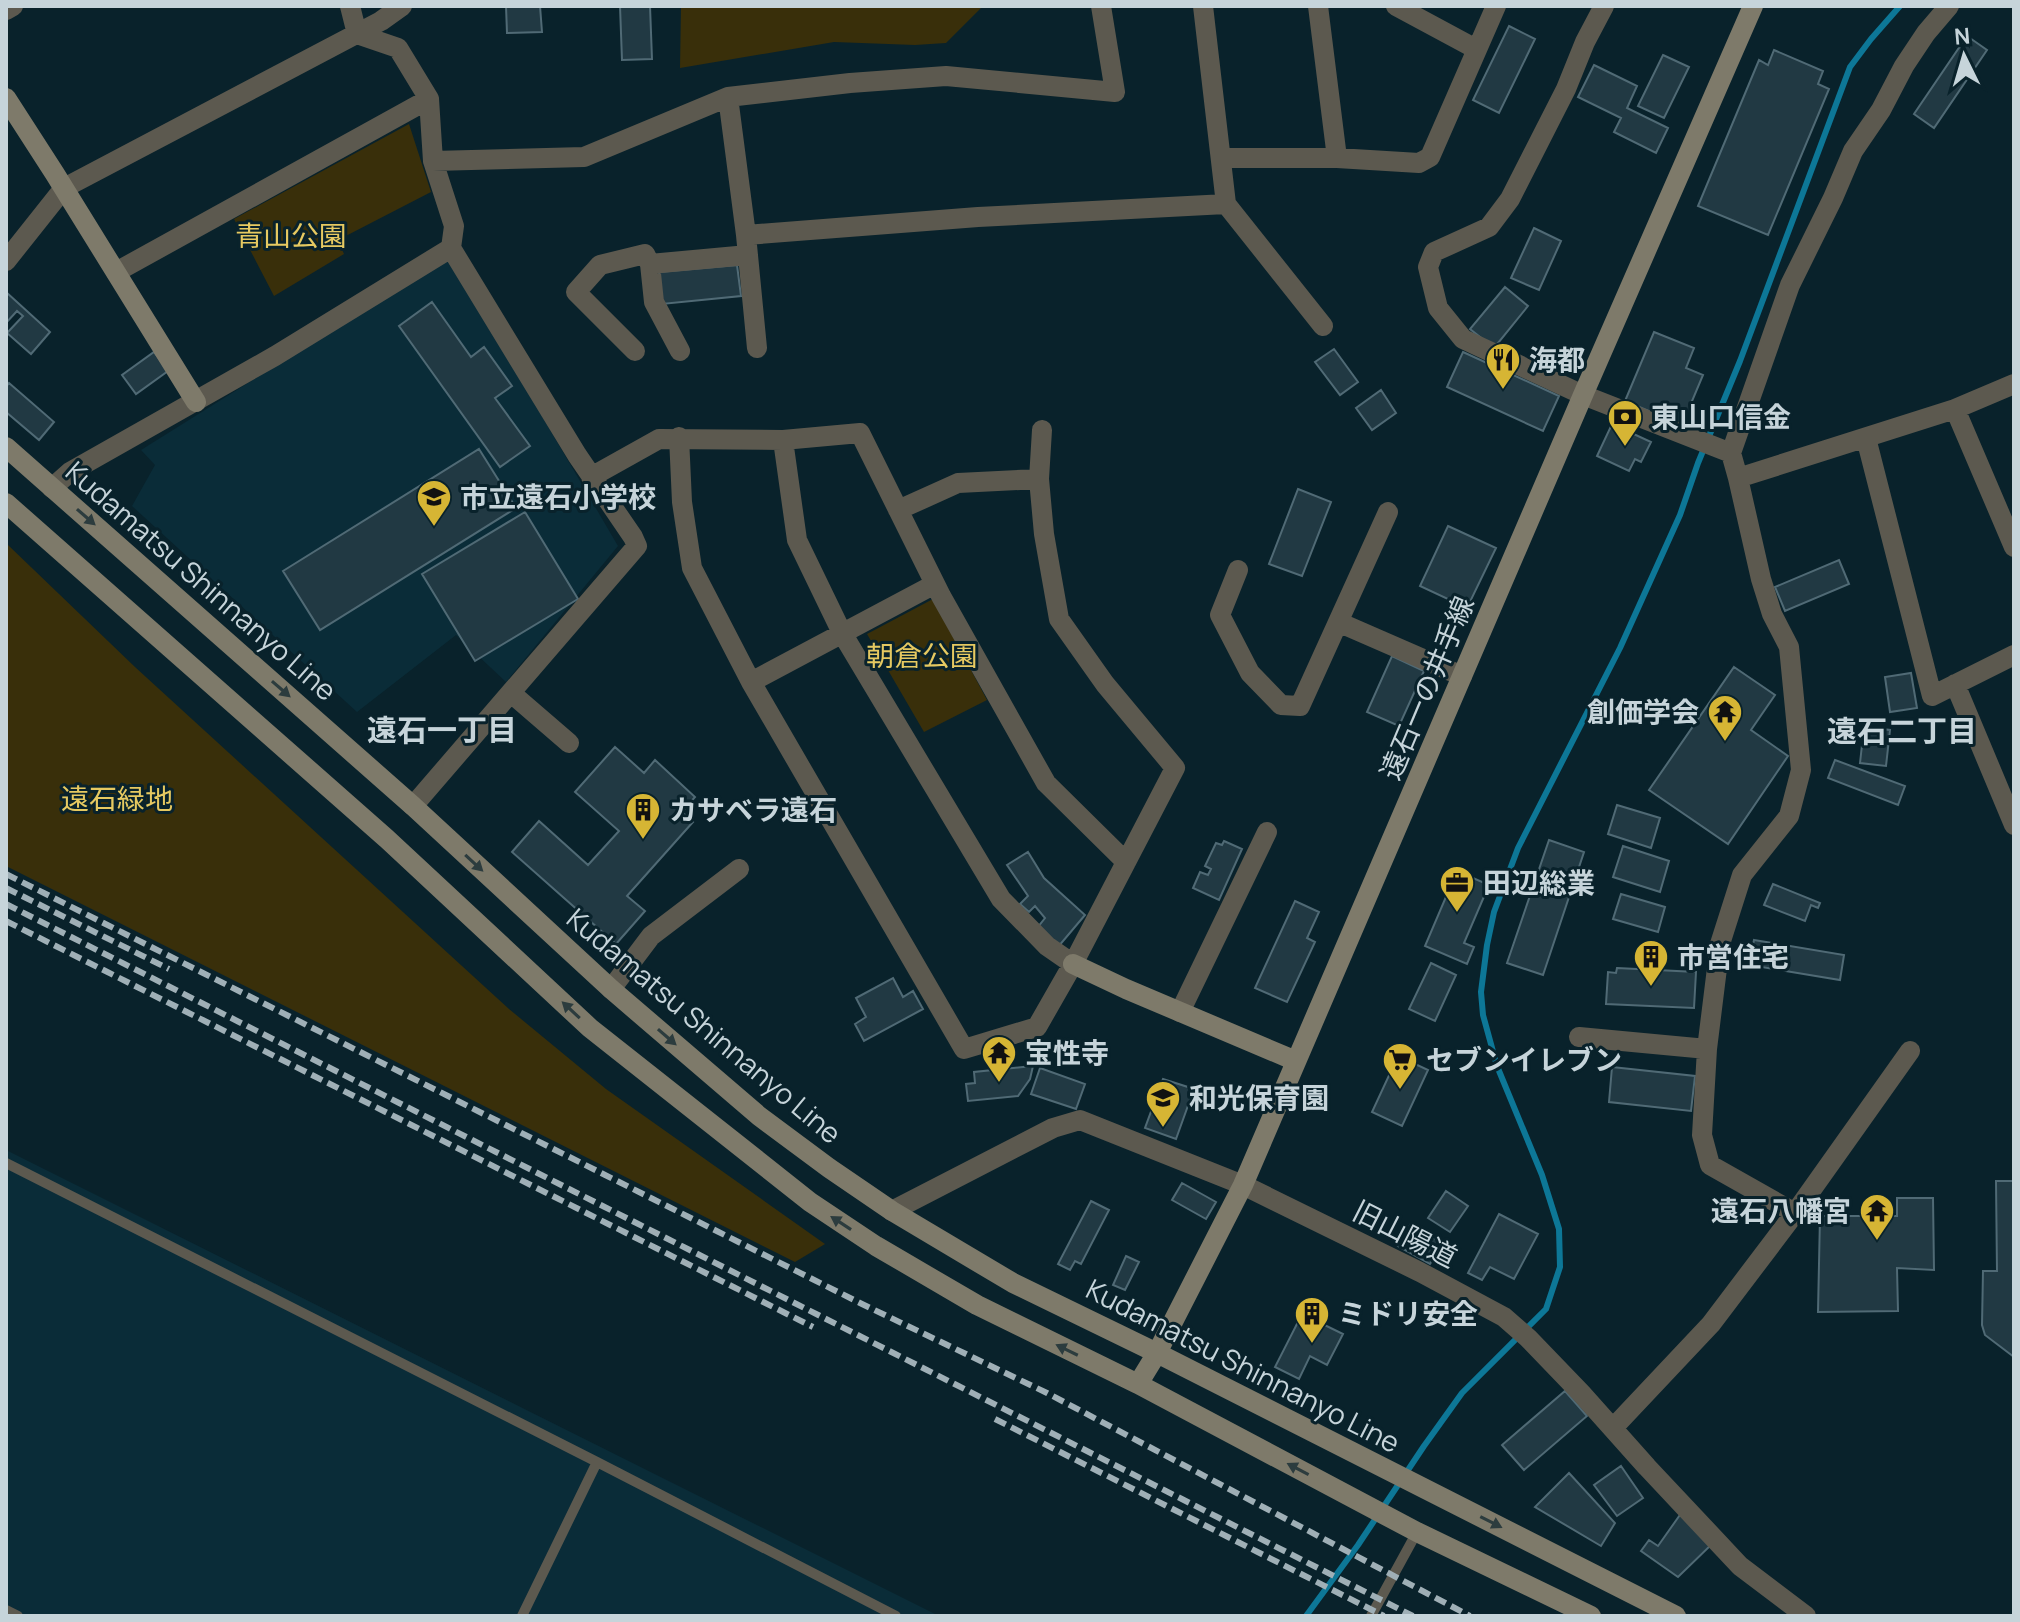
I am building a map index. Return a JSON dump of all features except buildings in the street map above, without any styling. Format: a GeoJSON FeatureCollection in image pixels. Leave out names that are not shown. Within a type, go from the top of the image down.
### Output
{"type":"FeatureCollection","features":[{"type":"Feature","properties":{"kind":"main road","name":"遠石一の井手線"},"geometry":{"type":"LineString","coordinates":[[1138,1384],[1243,1185],[1753,6]]}},
{"type":"Feature","properties":{"kind":"main road"},"geometry":{"type":"LineString","coordinates":[[6,98],[196,402]]}},
{"type":"Feature","properties":{"kind":"main road","name":"Kudamatsu Shinnanyo Line"},"geometry":{"type":"LineString","coordinates":[[6,447],[413,806],[611,989],[759,1116],[829,1168],[892,1211],[1013,1283],[1676,1616]]}},
{"type":"Feature","properties":{"kind":"main road"},"geometry":{"type":"LineString","coordinates":[[6,503],[387,839],[590,1028],[810,1202],[876,1246],[977,1305],[1138,1384],[1417,1532],[1591,1616]]}},
{"type":"Feature","properties":{"kind":"main road"},"geometry":{"type":"LineString","coordinates":[[1073,964],[1296,1061]]}},
{"type":"Feature","properties":{"kind":"street"},"geometry":{"type":"LineString","coordinates":[[6,10],[13,6]]}},
{"type":"Feature","properties":{"kind":"street"},"geometry":{"type":"LineString","coordinates":[[350,6],[357,34]]}},
{"type":"Feature","properties":{"kind":"street"},"geometry":{"type":"LineString","coordinates":[[6,261],[64,188],[357,34],[402,6]]}},
{"type":"Feature","properties":{"kind":"street"},"geometry":{"type":"LineString","coordinates":[[433,161],[584,157],[728,97],[850,83],[946,76],[1115,92],[1101,6]]}},
{"type":"Feature","properties":{"kind":"street"},"geometry":{"type":"LineString","coordinates":[[1203,6],[1226,204],[1323,326]]}},
{"type":"Feature","properties":{"kind":"street"},"geometry":{"type":"LineString","coordinates":[[1318,6],[1337,158]]}},
{"type":"Feature","properties":{"kind":"street"},"geometry":{"type":"LineString","coordinates":[[1396,6],[1476,49]]}},
{"type":"Feature","properties":{"kind":"street"},"geometry":{"type":"LineString","coordinates":[[1222,158],[1337,158],[1419,163],[1430,157],[1496,6]]}},
{"type":"Feature","properties":{"kind":"street"},"geometry":{"type":"LineString","coordinates":[[1604,6],[1510,199],[1489,227],[1434,252],[1428,267],[1438,308],[1463,339],[1583,395],[1731,453]]}},
{"type":"Feature","properties":{"kind":"street"},"geometry":{"type":"LineString","coordinates":[[1795,1213],[1710,1165],[1702,1135],[1707,1049],[1720,944],[1742,875],[1789,816],[1801,770],[1789,647],[1772,614],[1761,579],[1731,453],[1790,285],[1853,151],[1881,110],[1904,66],[1949,6]]}},
{"type":"Feature","properties":{"kind":"street"},"geometry":{"type":"LineString","coordinates":[[357,34],[398,48],[429,99],[433,161],[454,226],[451,248],[591,477],[637,546],[413,806]]}},
{"type":"Feature","properties":{"kind":"street"},"geometry":{"type":"LineString","coordinates":[[728,97],[757,348]]}},
{"type":"Feature","properties":{"kind":"street"},"geometry":{"type":"LineString","coordinates":[[116,272],[429,99]]}},
{"type":"Feature","properties":{"kind":"street"},"geometry":{"type":"LineString","coordinates":[[650,264],[747,245],[978,217],[1226,204]]}},
{"type":"Feature","properties":{"kind":"street"},"geometry":{"type":"LineString","coordinates":[[52,488],[70,472],[275,356],[451,248]]}},
{"type":"Feature","properties":{"kind":"street"},"geometry":{"type":"LineString","coordinates":[[635,351],[576,292],[600,265],[645,254],[650,264],[654,302],[680,351]]}},
{"type":"Feature","properties":{"kind":"street"},"geometry":{"type":"LineString","coordinates":[[1738,478],[1955,409],[2014,384]]}},
{"type":"Feature","properties":{"kind":"street"},"geometry":{"type":"LineString","coordinates":[[1955,409],[2014,547]]}},
{"type":"Feature","properties":{"kind":"street"},"geometry":{"type":"LineString","coordinates":[[679,438],[682,502],[692,568],[751,682],[964,1049],[1037,1027],[1175,768],[1105,684],[1059,619],[1044,534],[1039,479],[1042,430]]}},
{"type":"Feature","properties":{"kind":"street"},"geometry":{"type":"LineString","coordinates":[[591,477],[659,439],[783,440],[860,433],[935,584],[1046,783],[1126,862]]}},
{"type":"Feature","properties":{"kind":"street"},"geometry":{"type":"LineString","coordinates":[[1866,438],[1932,696],[2014,655]]}},
{"type":"Feature","properties":{"kind":"street"},"geometry":{"type":"LineString","coordinates":[[783,440],[797,540],[842,633],[1001,899],[1047,946],[1073,964]]}},
{"type":"Feature","properties":{"kind":"street"},"geometry":{"type":"LineString","coordinates":[[898,510],[958,483],[1039,479]]}},
{"type":"Feature","properties":{"kind":"street"},"geometry":{"type":"LineString","coordinates":[[1238,570],[1220,615],[1250,673],[1281,705],[1300,706],[1388,512]]}},
{"type":"Feature","properties":{"kind":"street"},"geometry":{"type":"LineString","coordinates":[[751,682],[935,584]]}},
{"type":"Feature","properties":{"kind":"street"},"geometry":{"type":"LineString","coordinates":[[1338,622],[1462,676]]}},
{"type":"Feature","properties":{"kind":"street"},"geometry":{"type":"LineString","coordinates":[[1955,684],[2014,825]]}},
{"type":"Feature","properties":{"kind":"street"},"geometry":{"type":"LineString","coordinates":[[511,693],[569,743]]}},
{"type":"Feature","properties":{"kind":"street"},"geometry":{"type":"LineString","coordinates":[[1180,1012],[1267,832]]}},
{"type":"Feature","properties":{"kind":"street"},"geometry":{"type":"LineString","coordinates":[[611,989],[651,936],[739,869]]}},
{"type":"Feature","properties":{"kind":"street"},"geometry":{"type":"LineString","coordinates":[[1579,1037],[1707,1049]]}},
{"type":"Feature","properties":{"kind":"street"},"geometry":{"type":"LineString","coordinates":[[1613,1428],[1711,1324],[1795,1213],[1910,1051]]}},
{"type":"Feature","properties":{"kind":"street","name":"旧山陽道"},"geometry":{"type":"LineString","coordinates":[[892,1211],[1053,1128],[1080,1120],[1243,1185],[1504,1317],[1560,1371],[1740,1566],[1806,1616]]}},
{"type":"Feature","properties":{"kind":"lane"},"geometry":{"type":"LineString","coordinates":[[6,1163],[896,1616]]}},
{"type":"Feature","properties":{"kind":"lane"},"geometry":{"type":"LineString","coordinates":[[522,1616],[597,1462]]}},
{"type":"Feature","properties":{"kind":"lane"},"geometry":{"type":"LineString","coordinates":[[1371,1616],[1417,1532]]}},
{"type":"Feature","properties":{"kind":"lane"},"geometry":{"type":"LineString","coordinates":[[6,1610],[18,1616]]}},
{"type":"Feature","properties":{"kind":"shaded area"},"geometry":{"type":"Polygon","coordinates":[[[449,257],[618,546],[506,682],[456,635],[357,712],[132,506],[155,465],[141,450],[449,257]]]}},
{"type":"Feature","properties":{"kind":"shaded area"},"geometry":{"type":"Polygon","coordinates":[[[6,1150],[939,1616],[6,1616],[6,1150]]]}},
{"type":"Feature","properties":{"kind":"green space"},"geometry":{"type":"Polygon","coordinates":[[[681,6],[983,6],[946,43],[834,42],[680,68],[681,6]]]}},
{"type":"Feature","properties":{"kind":"green space","name":"青山公園"},"geometry":{"type":"Polygon","coordinates":[[[409,124],[431,192],[338,240],[344,254],[274,296],[234,219],[409,124]]]}},
{"type":"Feature","properties":{"kind":"green space","name":"遠石緑地"},"geometry":{"type":"Polygon","coordinates":[[[8,545],[135,667],[509,1009],[606,1089],[825,1244],[795,1262],[6,866],[8,545]]]}},
{"type":"Feature","properties":{"kind":"green space","name":"朝倉公園"},"geometry":{"type":"Polygon","coordinates":[[[933,599],[987,700],[924,732],[867,634],[933,599]]]}},
{"type":"Feature","properties":{"kind":"waterway"},"geometry":{"type":"LineString","coordinates":[[1306,1616],[1462,1393],[1546,1309],[1560,1267],[1559,1229],[1542,1175],[1497,1066],[1483,1015],[1481,992],[1494,912],[1518,848],[1620,648],[1680,515],[1850,67],[1900,6]]}},
{"type":"Feature","properties":{"kind":"railway"},"geometry":{"type":"LineString","coordinates":[[6,874],[862,1304],[1047,1393],[1470,1616]]}},
{"type":"Feature","properties":{"kind":"railway"},"geometry":{"type":"LineString","coordinates":[[6,888],[169,969]]}},
{"type":"Feature","properties":{"kind":"railway"},"geometry":{"type":"LineString","coordinates":[[6,904],[1413,1616]]}},
{"type":"Feature","properties":{"kind":"railway"},"geometry":{"type":"LineString","coordinates":[[6,921],[813,1327]]}},
{"type":"Feature","properties":{"kind":"railway"},"geometry":{"type":"LineString","coordinates":[[995,1419],[1384,1616]]}},
{"type":"Feature","properties":{"kind":"place","name":"海都"},"geometry":{"type":"Point","coordinates":[1503,391]}},
{"type":"Feature","properties":{"kind":"place","name":"東山口信金"},"geometry":{"type":"Point","coordinates":[1625,448]}},
{"type":"Feature","properties":{"kind":"place","name":"市立遠石小学校"},"geometry":{"type":"Point","coordinates":[434,528]}},
{"type":"Feature","properties":{"kind":"place","name":"創価学会"},"geometry":{"type":"Point","coordinates":[1725,743]}},
{"type":"Feature","properties":{"kind":"place","name":"カサベラ遠石"},"geometry":{"type":"Point","coordinates":[643,841]}},
{"type":"Feature","properties":{"kind":"place","name":"田辺総業"},"geometry":{"type":"Point","coordinates":[1457,914]}},
{"type":"Feature","properties":{"kind":"place","name":"市営住宅"},"geometry":{"type":"Point","coordinates":[1651,988]}},
{"type":"Feature","properties":{"kind":"place","name":"宝性寺"},"geometry":{"type":"Point","coordinates":[999,1084]}},
{"type":"Feature","properties":{"kind":"place","name":"セブンイレブン"},"geometry":{"type":"Point","coordinates":[1400,1091]}},
{"type":"Feature","properties":{"kind":"place","name":"和光保育園"},"geometry":{"type":"Point","coordinates":[1163,1129]}},
{"type":"Feature","properties":{"kind":"place","name":"遠石八幡宮"},"geometry":{"type":"Point","coordinates":[1877,1242]}},
{"type":"Feature","properties":{"kind":"place","name":"ミドリ安全"},"geometry":{"type":"Point","coordinates":[1312,1345]}},
{"type":"Feature","properties":{"kind":"district","name":"遠石一丁目"},"geometry":{"type":"Point","coordinates":[442,731]}},
{"type":"Feature","properties":{"kind":"district","name":"遠石二丁目"},"geometry":{"type":"Point","coordinates":[1902,732]}}]}
